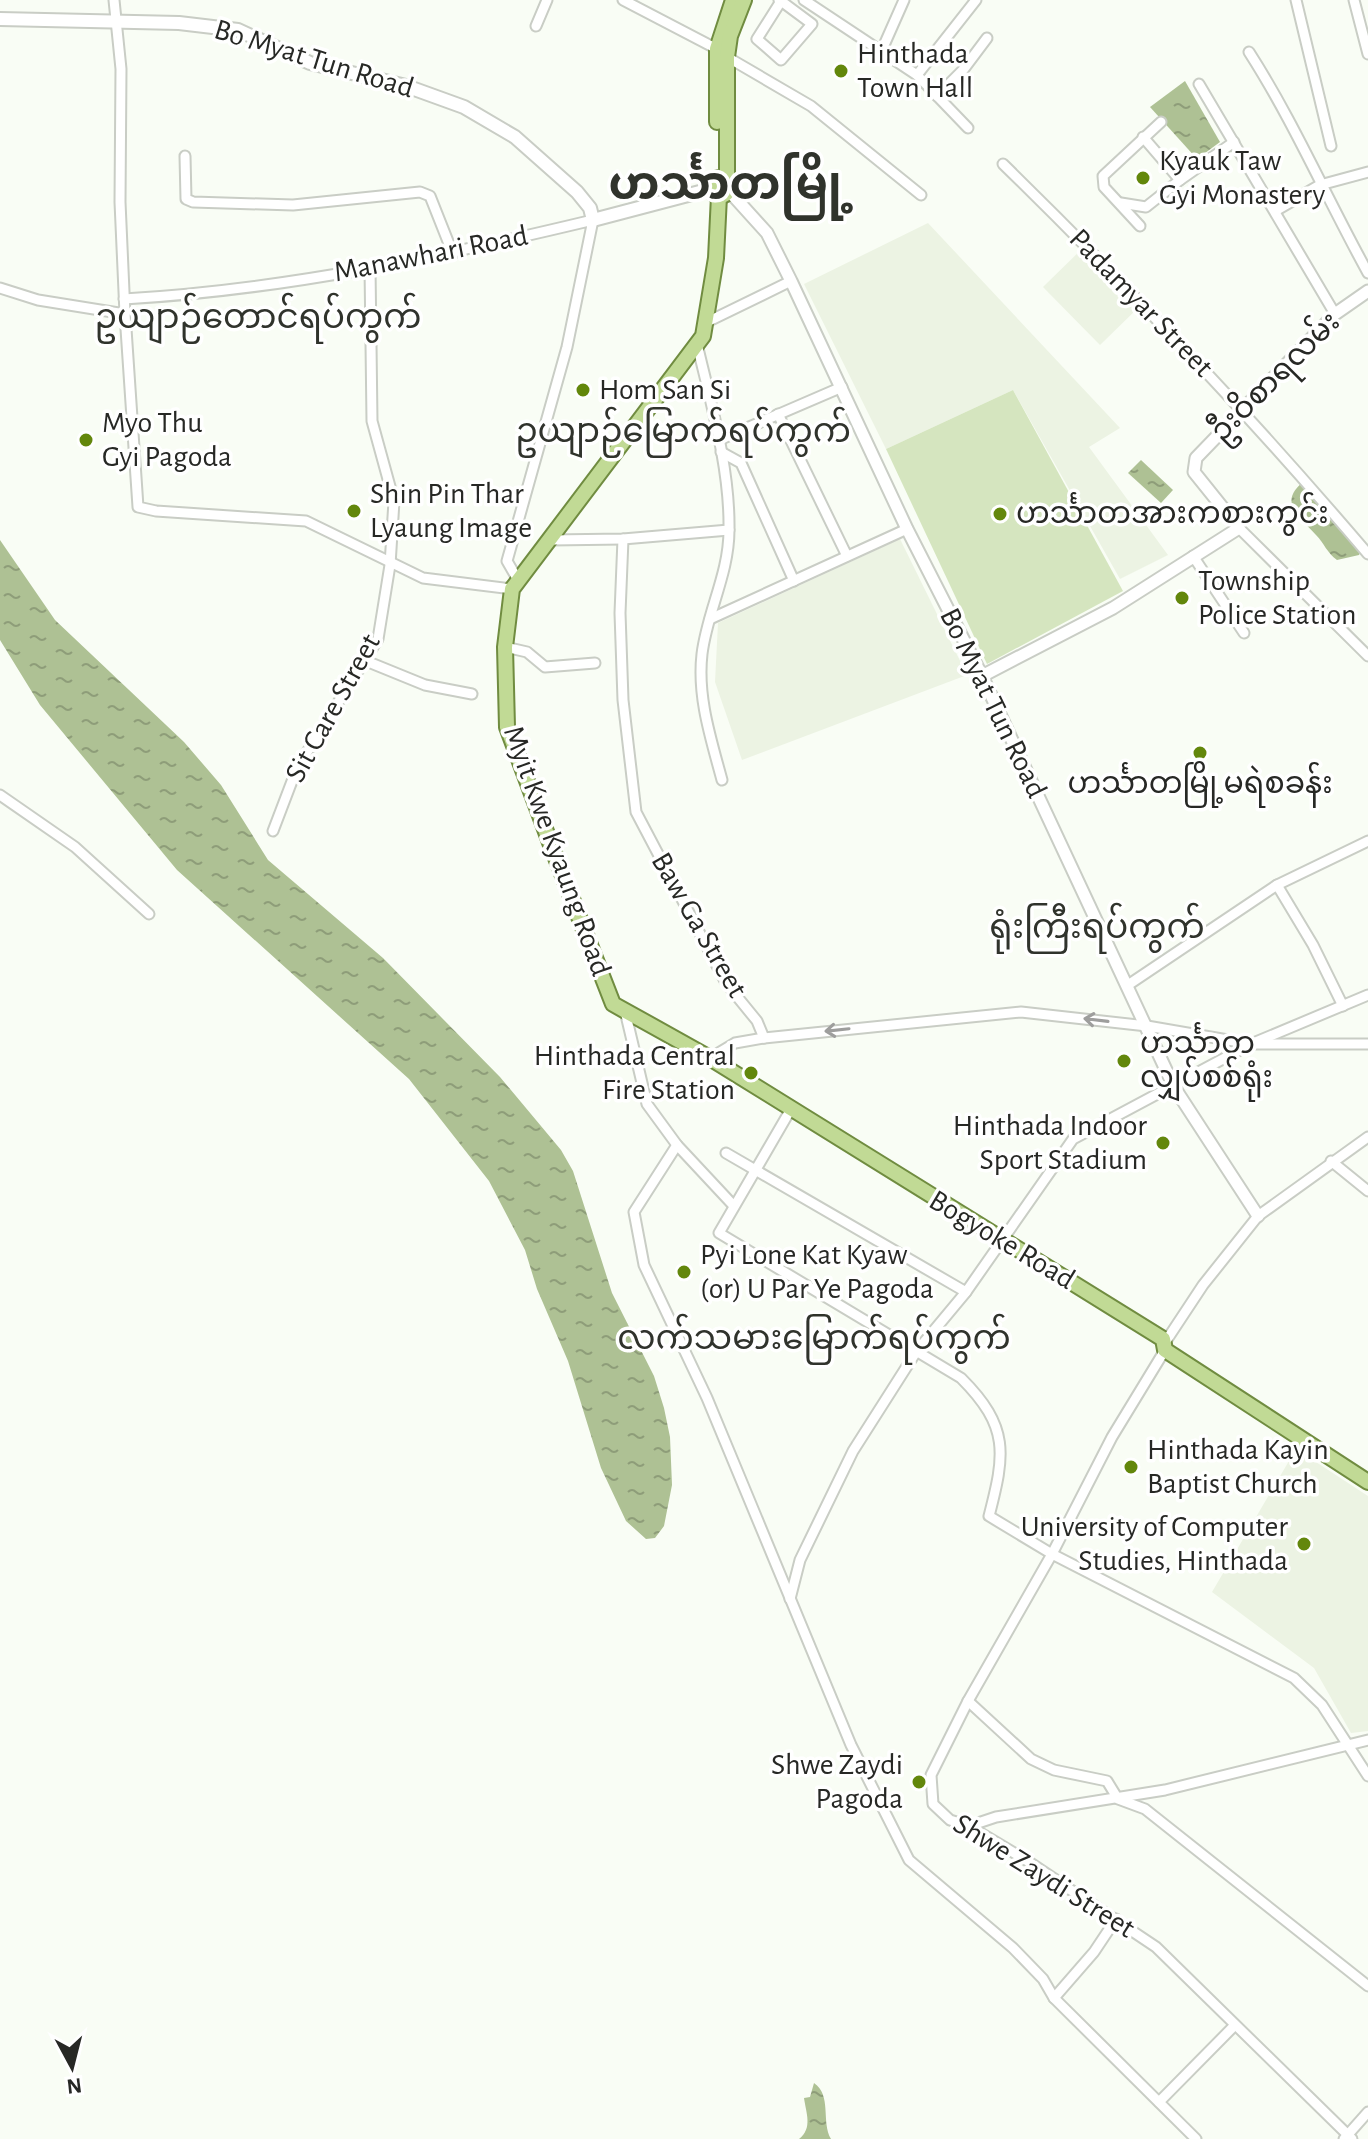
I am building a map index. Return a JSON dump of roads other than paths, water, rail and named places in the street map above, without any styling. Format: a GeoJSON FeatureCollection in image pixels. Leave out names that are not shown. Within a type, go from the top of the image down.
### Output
{"type":"FeatureCollection","features":[{"type":"Feature","properties":{"kind":"main road"},"geometry":{"type":"LineString","coordinates":[[515,585],[697,344],[707,322],[721,187],[722,53],[733,0]]}},
{"type":"Feature","properties":{"kind":"main road"},"geometry":{"type":"LineString","coordinates":[[722,53],[744,0]]}},
{"type":"Feature","properties":{"kind":"main road","name":"Bo Myat Tun Road"},"geometry":{"type":"LineString","coordinates":[[0,19],[179,23],[238,30],[338,73],[380,78],[464,107],[515,137],[592,214]]}},
{"type":"Feature","properties":{"kind":"main road"},"geometry":{"type":"LineString","coordinates":[[592,214],[721,187]]}},
{"type":"Feature","properties":{"kind":"main road","name":"Myit Kwe Kyaung Road"},"geometry":{"type":"LineString","coordinates":[[515,585],[505,647],[507,727],[613,1004],[624,1009]]}},
{"type":"Feature","properties":{"kind":"main road","name":"Bogyoke Road"},"geometry":{"type":"LineString","coordinates":[[624,1009],[710,1058],[1001,1238],[1368,1482]]}},
{"type":"Feature","properties":{"kind":"street"},"geometry":{"type":"LineString","coordinates":[[114,0],[121,69],[120,202],[124,299],[138,507],[156,511],[306,521],[356,543],[390,565],[423,578],[515,585],[507,561],[567,347],[592,214]]}},
{"type":"Feature","properties":{"kind":"street"},"geometry":{"type":"LineString","coordinates":[[536,26],[547,0]]}},
{"type":"Feature","properties":{"kind":"street"},"geometry":{"type":"LineString","coordinates":[[625,0],[811,106],[921,195]]}},
{"type":"Feature","properties":{"kind":"street"},"geometry":{"type":"LineString","coordinates":[[804,0],[917,75],[968,128]]}},
{"type":"Feature","properties":{"kind":"street"},"geometry":{"type":"LineString","coordinates":[[881,52],[904,0]]}},
{"type":"Feature","properties":{"kind":"street"},"geometry":{"type":"LineString","coordinates":[[917,75],[976,0]]}},
{"type":"Feature","properties":{"kind":"street"},"geometry":{"type":"LineString","coordinates":[[1296,0],[1331,146]]}},
{"type":"Feature","properties":{"kind":"street"},"geometry":{"type":"LineString","coordinates":[[1354,0],[1368,54]]}},
{"type":"Feature","properties":{"kind":"street"},"geometry":{"type":"LineString","coordinates":[[780,1],[812,24],[781,60],[757,39],[780,1]]}},
{"type":"Feature","properties":{"kind":"street"},"geometry":{"type":"LineString","coordinates":[[937,96],[963,70],[987,38]]}},
{"type":"Feature","properties":{"kind":"street"},"geometry":{"type":"LineString","coordinates":[[1249,52],[1282,103],[1320,185],[1368,273]]}},
{"type":"Feature","properties":{"kind":"street"},"geometry":{"type":"LineString","coordinates":[[1199,84],[1335,314]]}},
{"type":"Feature","properties":{"kind":"street"},"geometry":{"type":"LineString","coordinates":[[1140,226],[1104,187],[1103,176],[1161,122]]}},
{"type":"Feature","properties":{"kind":"street"},"geometry":{"type":"LineString","coordinates":[[1143,137],[1180,180]]}},
{"type":"Feature","properties":{"kind":"street"},"geometry":{"type":"LineString","coordinates":[[1117,202],[1146,207],[1234,142]]}},
{"type":"Feature","properties":{"kind":"street"},"geometry":{"type":"LineString","coordinates":[[185,156],[184,193],[186,199],[193,202],[293,205],[420,192],[430,196],[453,254]]}},
{"type":"Feature","properties":{"kind":"street","name":"Padamyar Street"},"geometry":{"type":"LineString","coordinates":[[1003,164],[1125,283],[1242,408],[1368,554]]}},
{"type":"Feature","properties":{"kind":"street"},"geometry":{"type":"LineString","coordinates":[[1275,211],[1320,185],[1368,172]]}},
{"type":"Feature","properties":{"kind":"street","name":"Bo Myat Tun Road"},"geometry":{"type":"LineString","coordinates":[[721,187],[767,233],[907,529],[982,676],[1174,1087],[1258,1216]]}},
{"type":"Feature","properties":{"kind":"street","name":"Manawhari Road"},"geometry":{"type":"LineString","coordinates":[[124,299],[263,286],[453,254],[592,214]]}},
{"type":"Feature","properties":{"kind":"street","name":"Sit Care Street"},"geometry":{"type":"LineString","coordinates":[[273,831],[297,768],[378,639],[390,565],[394,501],[372,421],[370,267]]}},
{"type":"Feature","properties":{"kind":"street"},"geometry":{"type":"LineString","coordinates":[[707,322],[791,281]]}},
{"type":"Feature","properties":{"kind":"street"},"geometry":{"type":"LineString","coordinates":[[0,288],[38,300],[125,314]]}},
{"type":"Feature","properties":{"kind":"street","name":"ဦးဝိစာရလမ်း"},"geometry":{"type":"LineString","coordinates":[[1239,528],[1194,472],[1196,458],[1335,314],[1368,291]]}},
{"type":"Feature","properties":{"kind":"street"},"geometry":{"type":"LineString","coordinates":[[697,344],[719,440],[729,530],[722,585],[702,655],[702,690],[722,780]]}},
{"type":"Feature","properties":{"kind":"street"},"geometry":{"type":"LineString","coordinates":[[719,440],[842,387]]}},
{"type":"Feature","properties":{"kind":"street"},"geometry":{"type":"LineString","coordinates":[[778,414],[847,556]]}},
{"type":"Feature","properties":{"kind":"street"},"geometry":{"type":"LineString","coordinates":[[721,452],[741,463],[794,581]]}},
{"type":"Feature","properties":{"kind":"street"},"geometry":{"type":"LineString","coordinates":[[982,676],[1113,608],[1239,528],[1368,656]]}},
{"type":"Feature","properties":{"kind":"street"},"geometry":{"type":"LineString","coordinates":[[710,619],[907,529]]}},
{"type":"Feature","properties":{"kind":"street"},"geometry":{"type":"LineString","coordinates":[[551,540],[623,539],[729,530]]}},
{"type":"Feature","properties":{"kind":"street","name":"Baw Ga Street"},"geometry":{"type":"LineString","coordinates":[[623,539],[620,613],[623,700],[636,812],[726,983],[757,1021],[764,1038]]}},
{"type":"Feature","properties":{"kind":"street"},"geometry":{"type":"LineString","coordinates":[[1193,556],[1244,633]]}},
{"type":"Feature","properties":{"kind":"street"},"geometry":{"type":"LineString","coordinates":[[505,647],[527,652],[545,667],[595,663]]}},
{"type":"Feature","properties":{"kind":"street"},"geometry":{"type":"LineString","coordinates":[[366,661],[425,685],[472,694]]}},
{"type":"Feature","properties":{"kind":"street"},"geometry":{"type":"LineString","coordinates":[[0,795],[75,847],[149,914]]}},
{"type":"Feature","properties":{"kind":"street"},"geometry":{"type":"LineString","coordinates":[[1128,985],[1277,885],[1368,841]]}},
{"type":"Feature","properties":{"kind":"street"},"geometry":{"type":"LineString","coordinates":[[1277,885],[1313,945],[1343,1006]]}},
{"type":"Feature","properties":{"kind":"street"},"geometry":{"type":"LineString","coordinates":[[790,1599],[800,1560],[824,1505],[853,1451],[916,1352],[966,1292],[1073,1139],[1251,1044],[1368,995]]}},
{"type":"Feature","properties":{"kind":"street"},"geometry":{"type":"LineString","coordinates":[[624,1009],[647,1104],[677,1145],[733,1205]]}},
{"type":"Feature","properties":{"kind":"street"},"geometry":{"type":"LineString","coordinates":[[710,1058],[735,1043],[764,1038],[1021,1012],[1147,1026],[1251,1044],[1368,1044]]}},
{"type":"Feature","properties":{"kind":"street"},"geometry":{"type":"LineString","coordinates":[[791,1109],[719,1233],[961,1378],[980,1397],[1000,1441],[1002,1465],[989,1516],[1052,1554],[1294,1678],[1322,1705],[1344,1744],[1368,1776]]}},
{"type":"Feature","properties":{"kind":"street","name":"Shwe Zaydi Street"},"geometry":{"type":"LineString","coordinates":[[1348,2138],[1156,1947],[969,1826],[950,1820],[933,1804],[931,1775],[1112,1437],[1203,1285],[1258,1216],[1368,1137]]}},
{"type":"Feature","properties":{"kind":"street"},"geometry":{"type":"LineString","coordinates":[[677,1145],[634,1212],[644,1265],[707,1398],[851,1745],[909,1860],[1013,1948],[1043,1979],[1054,1998],[1196,2139]]}},
{"type":"Feature","properties":{"kind":"street"},"geometry":{"type":"LineString","coordinates":[[726,1153],[966,1292]]}},
{"type":"Feature","properties":{"kind":"street"},"geometry":{"type":"LineString","coordinates":[[1331,1161],[1368,1191]]}},
{"type":"Feature","properties":{"kind":"street"},"geometry":{"type":"LineString","coordinates":[[968,1701],[1031,1759],[1054,1770],[1107,1781],[1118,1799],[1145,1809],[1368,1986]]}},
{"type":"Feature","properties":{"kind":"street"},"geometry":{"type":"LineString","coordinates":[[969,1826],[996,1817],[1118,1799],[1368,1740]]}},
{"type":"Feature","properties":{"kind":"street"},"geometry":{"type":"LineString","coordinates":[[1054,1998],[1094,1952],[1116,1919]]}},
{"type":"Feature","properties":{"kind":"street"},"geometry":{"type":"LineString","coordinates":[[1159,2102],[1235,2025]]}},
{"type":"Feature","properties":{"kind":"street"},"geometry":{"type":"LineString","coordinates":[[1348,2138],[1368,2112]]}},
{"type":"Feature","properties":{"kind":"water"},"geometry":{"type":"Polygon","coordinates":[[[1185,81],[1220,142],[1197,159],[1150,107],[1185,81]]]}},
{"type":"Feature","properties":{"kind":"water"},"geometry":{"type":"Polygon","coordinates":[[[1141,460],[1173,490],[1161,503],[1128,473],[1141,460]]]}},
{"type":"Feature","properties":{"kind":"water"},"geometry":{"type":"Polygon","coordinates":[[[1308,478],[1364,544],[1359,555],[1337,560],[1297,514],[1291,501],[1293,494],[1308,478]]]}},
{"type":"Feature","properties":{"kind":"water"},"geometry":{"type":"Polygon","coordinates":[[[0,540],[55,620],[184,742],[221,785],[268,860],[383,958],[500,1077],[561,1150],[573,1171],[612,1293],[654,1376],[664,1408],[670,1437],[672,1485],[664,1526],[655,1538],[646,1539],[626,1521],[601,1468],[568,1361],[537,1289],[525,1250],[489,1181],[409,1079],[177,870],[40,705],[0,640],[0,540]]]}},
{"type":"Feature","properties":{"kind":"water"},"geometry":{"type":"Polygon","coordinates":[[[814,2083],[823,2094],[831,2139],[799,2139],[807,2125],[804,2098],[810,2097],[814,2083]]]}},
{"type":"Feature","properties":{"kind":"place","name":"Hinthada Town Hall"},"geometry":{"type":"Point","coordinates":[841,71]}},
{"type":"Feature","properties":{"kind":"place","name":"Kyauk Taw Gyi Monastery"},"geometry":{"type":"Point","coordinates":[1143,178]}},
{"type":"Feature","properties":{"kind":"place","name":"Hom San Si"},"geometry":{"type":"Point","coordinates":[583,390]}},
{"type":"Feature","properties":{"kind":"place","name":"Myo Thu Gyi Pagoda"},"geometry":{"type":"Point","coordinates":[86,440]}},
{"type":"Feature","properties":{"kind":"place","name":"Shin Pin Thar Lyaung Image"},"geometry":{"type":"Point","coordinates":[354,511]}},
{"type":"Feature","properties":{"kind":"place","name":"ဟင်္သာတအားကစားကွင်း"},"geometry":{"type":"Point","coordinates":[1000,514]}},
{"type":"Feature","properties":{"kind":"place","name":"Township Police Station"},"geometry":{"type":"Point","coordinates":[1182,598]}},
{"type":"Feature","properties":{"kind":"place","name":"ဟင်္သာတမြို့မရဲစခန်း"},"geometry":{"type":"Point","coordinates":[1200,753]}},
{"type":"Feature","properties":{"kind":"place","name":"ဟင်္သာတ လျှပ်စစ်ရုံး"},"geometry":{"type":"Point","coordinates":[1124,1061]}},
{"type":"Feature","properties":{"kind":"place","name":"Hinthada Central Fire Station"},"geometry":{"type":"Point","coordinates":[751,1073]}},
{"type":"Feature","properties":{"kind":"place","name":"Hinthada Indoor Sport Stadium"},"geometry":{"type":"Point","coordinates":[1163,1143]}},
{"type":"Feature","properties":{"kind":"place","name":"Pyi Lone Kat Kyaw (or) U Par Ye Pagoda"},"geometry":{"type":"Point","coordinates":[684,1272]}},
{"type":"Feature","properties":{"kind":"place","name":"Hinthada Kayin Baptist Church"},"geometry":{"type":"Point","coordinates":[1131,1467]}},
{"type":"Feature","properties":{"kind":"place","name":"University of Computer Studies, Hinthada"},"geometry":{"type":"Point","coordinates":[1304,1544]}},
{"type":"Feature","properties":{"kind":"place","name":"Shwe Zaydi Pagoda"},"geometry":{"type":"Point","coordinates":[919,1782]}},
{"type":"Feature","properties":{"kind":"district","name":"ဟင်္သာတမြို့"},"geometry":{"type":"Point","coordinates":[731,185]}},
{"type":"Feature","properties":{"kind":"district","name":"ဥယျာဉ်တောင်ရပ်ကွက်"},"geometry":{"type":"Point","coordinates":[258,318]}},
{"type":"Feature","properties":{"kind":"district","name":"ဥယျာဉ်မြောက်ရပ်ကွက်"},"geometry":{"type":"Point","coordinates":[683,432]}},
{"type":"Feature","properties":{"kind":"district","name":"ရုံးကြီးရပ်ကွက်"},"geometry":{"type":"Point","coordinates":[1097,928]}},
{"type":"Feature","properties":{"kind":"district","name":"လက်သမားမြောက်ရပ်ကွက်"},"geometry":{"type":"Point","coordinates":[814,1339]}}]}
